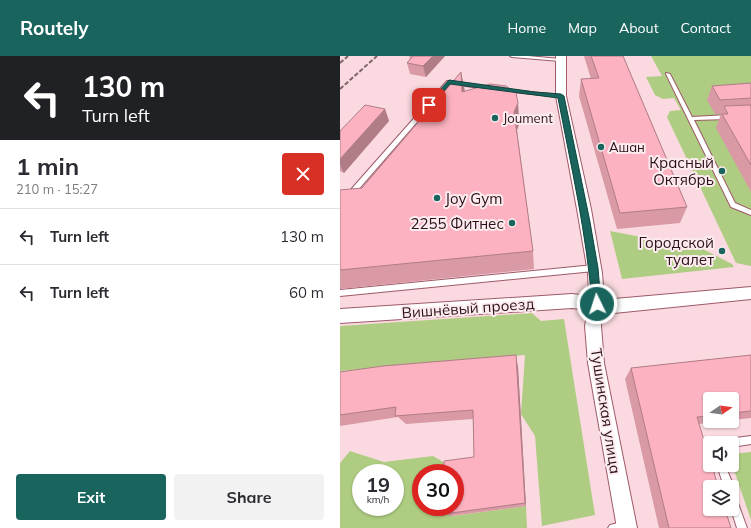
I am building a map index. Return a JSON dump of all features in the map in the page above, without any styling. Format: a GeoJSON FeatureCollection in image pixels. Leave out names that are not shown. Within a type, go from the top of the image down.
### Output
{"type":"FeatureCollection","features":[{"type":"Feature","properties":{"kind":"street","name":"Тушинская улица"},"geometry":{"type":"LineString","coordinates":[[560,58],[561,96],[594,268],[597,304],[593,326],[596,363],[622,527]]}},
{"type":"Feature","properties":{"kind":"street","name":"Вишнёвый проезд"},"geometry":{"type":"LineString","coordinates":[[340,316],[572,301],[614,306],[637,305],[751,293]]}},
{"type":"Feature","properties":{"kind":"lane"},"geometry":{"type":"LineString","coordinates":[[512,56],[560,58]]}},
{"type":"Feature","properties":{"kind":"lane"},"geometry":{"type":"LineString","coordinates":[[668,74],[733,205],[751,214]]}},
{"type":"Feature","properties":{"kind":"lane"},"geometry":{"type":"LineString","coordinates":[[346,203],[349,196],[449,82],[535,94],[561,96]]}},
{"type":"Feature","properties":{"kind":"lane"},"geometry":{"type":"LineString","coordinates":[[690,119],[736,116]]}},
{"type":"Feature","properties":{"kind":"lane"},"geometry":{"type":"LineString","coordinates":[[340,293],[594,268]]}},
{"type":"Feature","properties":{"kind":"lane"},"geometry":{"type":"LineString","coordinates":[[739,442],[751,440]]}},
{"type":"Feature","properties":{"kind":"lane"},"geometry":{"type":"LineString","coordinates":[[738,516],[742,528]]}},
{"type":"Feature","properties":{"kind":"green space","name":"Красный Октябрь"},"geometry":{"type":"Polygon","coordinates":[[[651,56],[751,56],[751,266],[736,263],[667,117],[670,111],[681,110],[674,98],[663,99],[655,95],[646,77],[662,76],[651,56]]]}},
{"type":"Feature","properties":{"kind":"green space"},"geometry":{"type":"Polygon","coordinates":[[[610,231],[652,239],[672,250],[703,249],[732,264],[734,267],[622,279],[610,231]]]}},
{"type":"Feature","properties":{"kind":"green space"},"geometry":{"type":"Polygon","coordinates":[[[532,313],[541,321],[564,319],[595,515],[542,526],[535,436],[521,414],[525,355],[340,371],[340,326],[532,313]]]}},
{"type":"Feature","properties":{"kind":"green space"},"geometry":{"type":"Polygon","coordinates":[[[350,451],[384,462],[433,456],[447,464],[412,464],[412,516],[464,516],[464,514],[526,506],[527,528],[340,528],[340,463],[350,451]]]}},
{"type":"Feature","properties":{"kind":"green space"},"geometry":{"type":"Polygon","coordinates":[[[751,452],[751,520],[739,485],[739,480],[737,480],[735,472],[739,472],[739,453],[751,452]]]}},
{"type":"Feature","properties":{"kind":"building"},"geometry":{"type":"Polygon","coordinates":[[[413,56],[433,56],[423,66],[407,63],[413,56]]]}},
{"type":"Feature","properties":{"kind":"building"},"geometry":{"type":"Polygon","coordinates":[[[591,56],[623,56],[687,207],[620,213],[581,79],[599,78],[591,56]]]}},
{"type":"Feature","properties":{"kind":"building"},"geometry":{"type":"Polygon","coordinates":[[[461,72],[462,92],[490,84],[506,86],[516,93],[518,103],[514,112],[533,251],[340,270],[340,190],[362,188],[461,72]]]}},
{"type":"Feature","properties":{"kind":"building"},"geometry":{"type":"Polygon","coordinates":[[[751,83],[751,98],[720,100],[712,86],[751,83]]]}},
{"type":"Feature","properties":{"kind":"building"},"geometry":{"type":"Polygon","coordinates":[[[365,105],[385,109],[340,159],[340,131],[365,105]]]}},
{"type":"Feature","properties":{"kind":"building"},"geometry":{"type":"Polygon","coordinates":[[[751,105],[751,165],[722,114],[728,114],[724,106],[751,105]]]}},
{"type":"Feature","properties":{"kind":"building"},"geometry":{"type":"Polygon","coordinates":[[[516,355],[525,503],[464,511],[464,464],[444,464],[444,461],[474,457],[473,410],[395,416],[396,407],[340,415],[340,372],[383,366],[516,355]]]}},
{"type":"Feature","properties":{"kind":"building"},"geometry":{"type":"Polygon","coordinates":[[[751,355],[751,411],[739,412],[739,392],[703,392],[703,417],[697,417],[703,437],[703,472],[714,472],[716,480],[703,480],[703,516],[727,516],[731,528],[669,528],[631,368],[751,355]]]}},
{"type":"Feature","properties":{"kind":"railway"},"geometry":{"type":"LineString","coordinates":[[340,63],[348,56]]}},
{"type":"Feature","properties":{"kind":"railway"},"geometry":{"type":"LineString","coordinates":[[340,89],[377,56]]}},
{"type":"Feature","properties":{"kind":"place","name":"Joument"},"geometry":{"type":"Point","coordinates":[495,118]}},
{"type":"Feature","properties":{"kind":"place","name":"Ашан"},"geometry":{"type":"Point","coordinates":[601,147]}},
{"type":"Feature","properties":{"kind":"place","name":"Красный Октябрь"},"geometry":{"type":"Point","coordinates":[722,171]}},
{"type":"Feature","properties":{"kind":"place","name":"Joy Gym"},"geometry":{"type":"Point","coordinates":[437,198]}},
{"type":"Feature","properties":{"kind":"place","name":"2255 Фитнес"},"geometry":{"type":"Point","coordinates":[512,223]}},
{"type":"Feature","properties":{"kind":"place","name":"Городской туалет"},"geometry":{"type":"Point","coordinates":[722,251]}},
{"type":"Feature","properties":{"kind":"route"},"geometry":{"type":"LineString","coordinates":[[429,105],[449,82],[535,94],[561,96],[594,268],[597,304]]}}]}
